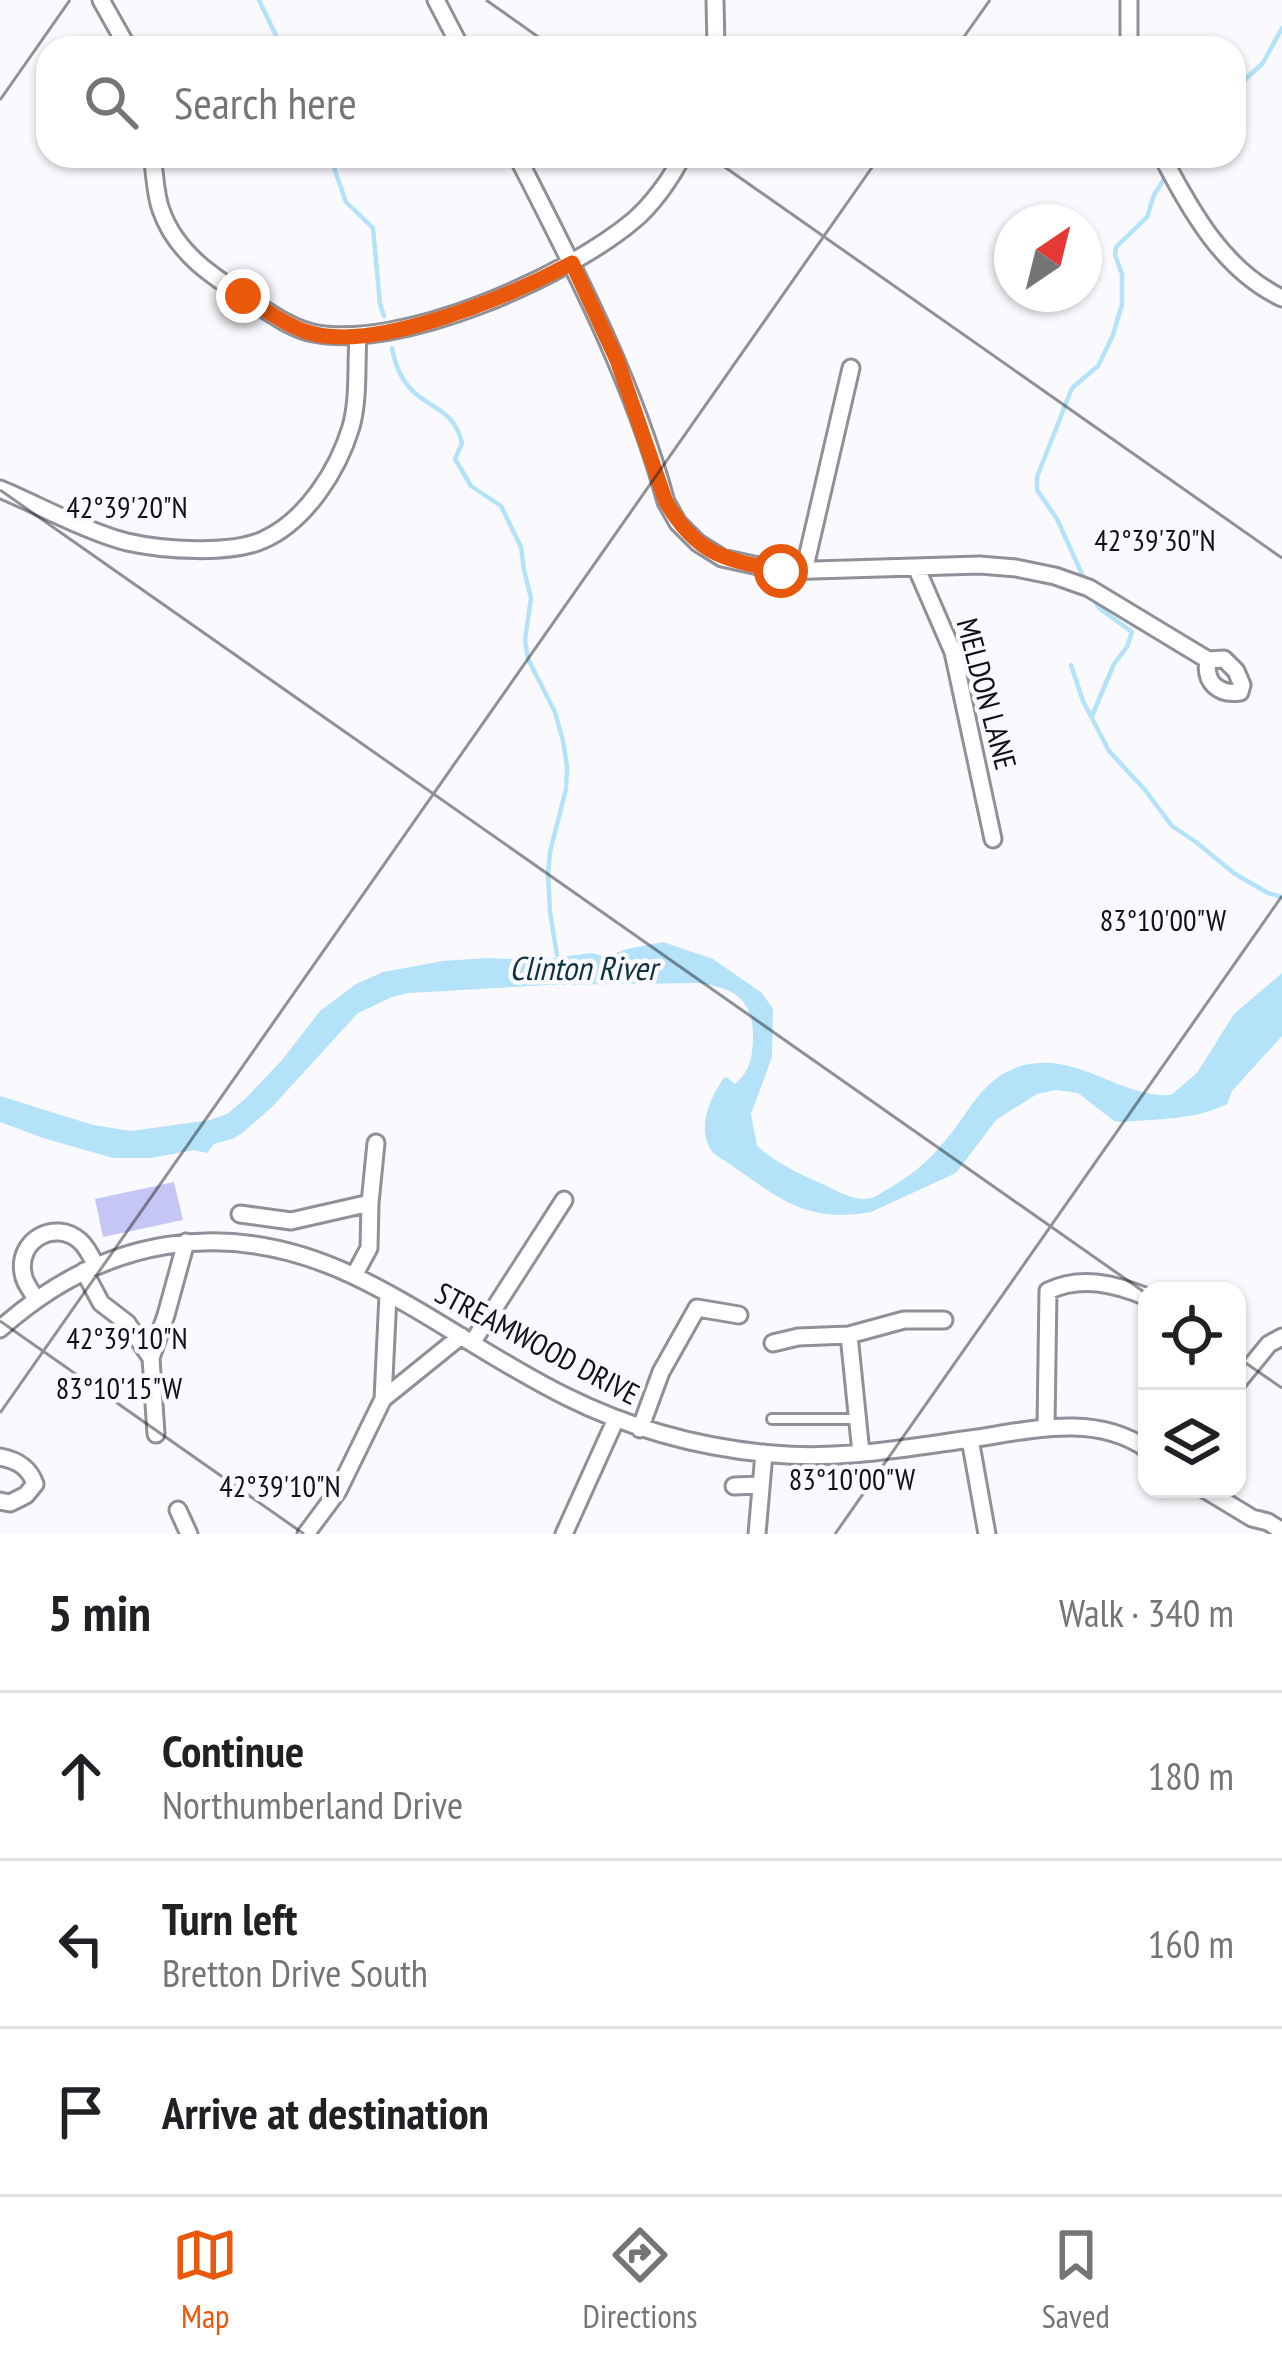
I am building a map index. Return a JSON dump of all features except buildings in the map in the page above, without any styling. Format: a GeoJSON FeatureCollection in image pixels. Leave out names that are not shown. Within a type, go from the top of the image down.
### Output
{"type":"FeatureCollection","features":[{"type":"Feature","properties":{"kind":"street"},"geometry":{"type":"LineString","coordinates":[[101,0],[121,36]]}},
{"type":"Feature","properties":{"kind":"street"},"geometry":{"type":"LineString","coordinates":[[436,0],[455,36]]}},
{"type":"Feature","properties":{"kind":"street"},"geometry":{"type":"LineString","coordinates":[[715,0],[716,36]]}},
{"type":"Feature","properties":{"kind":"street"},"geometry":{"type":"LineString","coordinates":[[1129,36],[1130,0]]}},
{"type":"Feature","properties":{"kind":"street"},"geometry":{"type":"LineString","coordinates":[[154,168],[160,209],[199,266],[308,333],[358,335],[424,322],[494,300],[572,263],[635,219],[676,168]]}},
{"type":"Feature","properties":{"kind":"street"},"geometry":{"type":"LineString","coordinates":[[523,168],[617,360],[666,502],[698,543],[722,558],[781,571],[980,566],[1055,576],[1089,589],[1208,660]]}},
{"type":"Feature","properties":{"kind":"street"},"geometry":{"type":"LineString","coordinates":[[1168,168],[1214,244],[1282,298]]}},
{"type":"Feature","properties":{"kind":"street"},"geometry":{"type":"LineString","coordinates":[[0,489],[122,541],[155,548],[204,550],[262,541],[302,511],[338,462],[352,422],[358,335]]}},
{"type":"Feature","properties":{"kind":"street"},"geometry":{"type":"LineString","coordinates":[[804,571],[851,368]]}},
{"type":"Feature","properties":{"kind":"street","name":"MELDON LANE"},"geometry":{"type":"LineString","coordinates":[[916,567],[953,652],[993,839]]}},
{"type":"Feature","properties":{"kind":"street"},"geometry":{"type":"LineString","coordinates":[[354,1276],[369,1248],[376,1143]]}},
{"type":"Feature","properties":{"kind":"street"},"geometry":{"type":"LineString","coordinates":[[383,1400],[467,1340],[564,1200]]}},
{"type":"Feature","properties":{"kind":"street"},"geometry":{"type":"LineString","coordinates":[[240,1214],[291,1221],[370,1203]]}},
{"type":"Feature","properties":{"kind":"street"},"geometry":{"type":"LineString","coordinates":[[36,1299],[21,1269],[30,1243],[44,1233],[62,1232],[80,1240],[100,1303],[127,1323],[151,1358]]}},
{"type":"Feature","properties":{"kind":"street","name":"STREAMWOOD DRIVE"},"geometry":{"type":"LineString","coordinates":[[0,1329],[36,1299],[126,1253],[186,1242],[232,1241],[314,1259],[354,1276],[564,1396],[640,1429],[722,1449],[802,1457],[861,1453],[1046,1426],[1090,1428],[1138,1443]]}},
{"type":"Feature","properties":{"kind":"street"},"geometry":{"type":"LineString","coordinates":[[156,1434],[151,1358],[186,1242]]}},
{"type":"Feature","properties":{"kind":"street"},"geometry":{"type":"LineString","coordinates":[[1046,1426],[1048,1291],[1062,1284],[1097,1282],[1138,1294]]}},
{"type":"Feature","properties":{"kind":"street"},"geometry":{"type":"LineString","coordinates":[[306,1534],[338,1491],[383,1400],[388,1295]]}},
{"type":"Feature","properties":{"kind":"street"},"geometry":{"type":"LineString","coordinates":[[640,1429],[661,1372],[697,1308],[739,1315]]}},
{"type":"Feature","properties":{"kind":"street"},"geometry":{"type":"LineString","coordinates":[[773,1343],[849,1335],[904,1320],[944,1321]]}},
{"type":"Feature","properties":{"kind":"street"},"geometry":{"type":"LineString","coordinates":[[849,1335],[861,1453]]}},
{"type":"Feature","properties":{"kind":"street"},"geometry":{"type":"LineString","coordinates":[[1246,1372],[1269,1344],[1282,1337]]}},
{"type":"Feature","properties":{"kind":"street"},"geometry":{"type":"LineString","coordinates":[[564,1534],[616,1419]]}},
{"type":"Feature","properties":{"kind":"street"},"geometry":{"type":"LineString","coordinates":[[970,1439],[987,1534]]}},
{"type":"Feature","properties":{"kind":"street"},"geometry":{"type":"LineString","coordinates":[[758,1534],[764,1453]]}},
{"type":"Feature","properties":{"kind":"street"},"geometry":{"type":"LineString","coordinates":[[0,1457],[30,1470],[35,1484],[10,1503],[0,1501]]}},
{"type":"Feature","properties":{"kind":"street"},"geometry":{"type":"LineString","coordinates":[[734,1486],[761,1485]]}},
{"type":"Feature","properties":{"kind":"street"},"geometry":{"type":"LineString","coordinates":[[1217,1498],[1256,1526],[1268,1522],[1282,1531]]}},
{"type":"Feature","properties":{"kind":"street"},"geometry":{"type":"LineString","coordinates":[[178,1510],[189,1534]]}},
{"type":"Feature","properties":{"kind":"lane"},"geometry":{"type":"LineString","coordinates":[[772,1419],[858,1419]]}},
{"type":"Feature","properties":{"kind":"shaded area"},"geometry":{"type":"Polygon","coordinates":[[[174,1182],[183,1220],[103,1237],[95,1199],[174,1182]]]}},
{"type":"Feature","properties":{"kind":"water","name":"Clinton River"},"geometry":{"type":"Polygon","coordinates":[[[663,942],[713,959],[762,993],[773,1009],[772,1057],[751,1114],[757,1146],[795,1171],[857,1198],[876,1196],[918,1168],[986,1088],[1021,1066],[1061,1064],[1134,1089],[1171,1095],[1197,1073],[1234,1014],[1282,973],[1282,1036],[1232,1091],[1227,1104],[1215,1109],[1121,1122],[1078,1093],[1037,1094],[997,1119],[956,1173],[871,1212],[845,1215],[823,1214],[786,1201],[714,1154],[708,1145],[709,1106],[723,1079],[735,1084],[747,1069],[752,1026],[740,998],[723,988],[698,983],[548,985],[392,997],[358,1013],[272,1107],[241,1134],[214,1144],[207,1153],[194,1150],[151,1158],[113,1158],[0,1122],[0,1096],[93,1125],[131,1131],[210,1120],[227,1114],[245,1099],[320,1011],[356,984],[383,972],[487,958],[537,960],[592,953],[606,957],[663,942]]]}},
{"type":"Feature","properties":{"kind":"waterway"},"geometry":{"type":"LineString","coordinates":[[259,0],[276,36]]}},
{"type":"Feature","properties":{"kind":"waterway"},"geometry":{"type":"LineString","coordinates":[[1246,79],[1263,63],[1282,28]]}},
{"type":"Feature","properties":{"kind":"waterway"},"geometry":{"type":"LineString","coordinates":[[334,168],[346,202],[373,228],[384,316]]}},
{"type":"Feature","properties":{"kind":"waterway"},"geometry":{"type":"LineString","coordinates":[[1086,583],[1057,519],[1037,490],[1037,477],[1072,388],[1098,366],[1113,335],[1122,304],[1116,247],[1147,217],[1166,176]]}},
{"type":"Feature","properties":{"kind":"waterway","name":"Clinton River"},"geometry":{"type":"LineString","coordinates":[[392,348],[406,383],[454,424],[462,443],[455,459],[471,486],[501,506],[521,547],[531,598],[525,640],[528,659],[555,712],[567,766],[548,873],[557,955]]}},
{"type":"Feature","properties":{"kind":"waterway"},"geometry":{"type":"LineString","coordinates":[[1092,716],[1132,632],[1094,599]]}},
{"type":"Feature","properties":{"kind":"waterway"},"geometry":{"type":"LineString","coordinates":[[1071,665],[1109,751],[1172,826],[1235,874],[1282,897]]}},
{"type":"Feature","properties":{"kind":"route"},"geometry":{"type":"LineString","coordinates":[[243,296],[308,333],[364,335],[494,300],[572,263],[617,360],[666,502],[678,523],[722,558],[781,571]]}}]}
